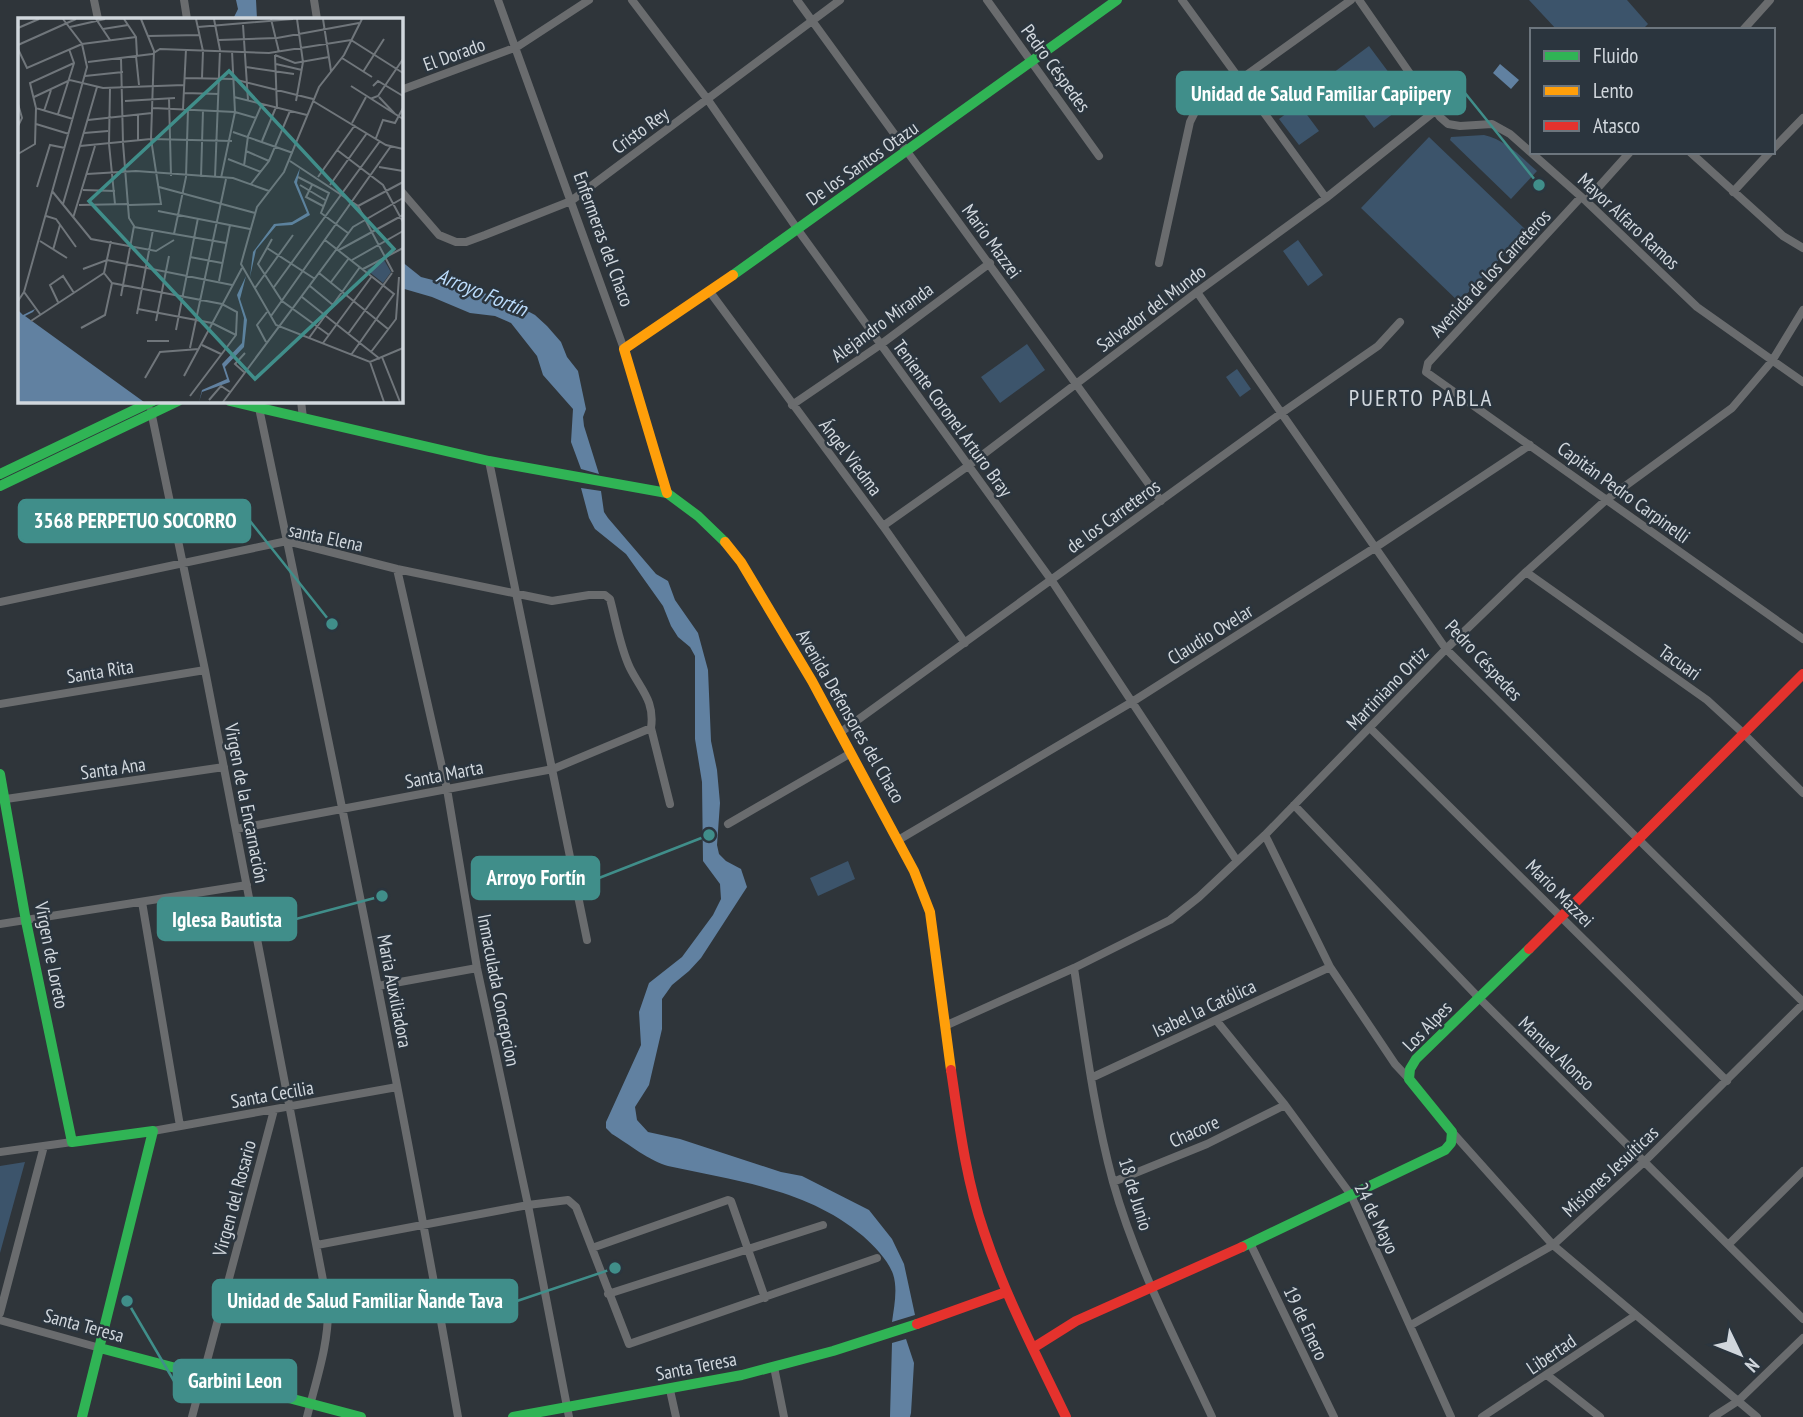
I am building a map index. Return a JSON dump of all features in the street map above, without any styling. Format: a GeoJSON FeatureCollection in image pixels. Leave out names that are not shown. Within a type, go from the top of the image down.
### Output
{"type":"FeatureCollection","features":[{"type":"Feature","properties":{"kind":"street"},"geometry":{"type":"LineString","coordinates":[[94,0],[97,18]]}},
{"type":"Feature","properties":{"kind":"street"},"geometry":{"type":"LineString","coordinates":[[184,0],[187,18]]}},
{"type":"Feature","properties":{"kind":"street"},"geometry":{"type":"LineString","coordinates":[[314,0],[317,18]]}},
{"type":"Feature","properties":{"kind":"street","name":"Enfermeras del Chaco"},"geometry":{"type":"LineString","coordinates":[[498,0],[624,349],[667,493]]}},
{"type":"Feature","properties":{"kind":"street","name":"El Dorado"},"geometry":{"type":"LineString","coordinates":[[402,90],[517,47],[589,0]]}},
{"type":"Feature","properties":{"kind":"street","name":"Teniente Coronel Arturo Bray"},"geometry":{"type":"LineString","coordinates":[[632,0],[708,100],[880,345],[1052,581],[1237,861]]}},
{"type":"Feature","properties":{"kind":"street","name":"Mario Mazzei"},"geometry":{"type":"LineString","coordinates":[[797,0],[1161,501]]}},
{"type":"Feature","properties":{"kind":"street","name":"Cristo Rey"},"geometry":{"type":"LineString","coordinates":[[402,192],[439,235],[456,242],[466,242],[571,201],[840,0]]}},
{"type":"Feature","properties":{"kind":"street","name":"Pedro Céspedes"},"geometry":{"type":"LineString","coordinates":[[987,0],[1099,156]]}},
{"type":"Feature","properties":{"kind":"street","name":"De los Santos Otazu"},"geometry":{"type":"LineString","coordinates":[[624,349],[798,230],[1117,0]]}},
{"type":"Feature","properties":{"kind":"street"},"geometry":{"type":"LineString","coordinates":[[1182,0],[1326,198]]}},
{"type":"Feature","properties":{"kind":"street"},"geometry":{"type":"LineString","coordinates":[[1159,263],[1190,122],[1195,111],[1351,0]]}},
{"type":"Feature","properties":{"kind":"street","name":"Mayor Alfaro Ramos"},"geometry":{"type":"LineString","coordinates":[[1359,0],[1435,111],[1448,124],[1492,124],[1510,134],[1530,152]]}},
{"type":"Feature","properties":{"kind":"street"},"geometry":{"type":"LineString","coordinates":[[1745,28],[1770,0]]}},
{"type":"Feature","properties":{"kind":"street","name":"Salvador del Mundo"},"geometry":{"type":"LineString","coordinates":[[884,526],[968,467],[1197,292],[1326,198],[1435,111]]}},
{"type":"Feature","properties":{"kind":"street"},"geometry":{"type":"LineString","coordinates":[[1775,148],[1803,118]]}},
{"type":"Feature","properties":{"kind":"street","name":"Mayor Alfaro Ramos"},"geometry":{"type":"LineString","coordinates":[[1532,154],[1697,307],[1803,382]]}},
{"type":"Feature","properties":{"kind":"street","name":"Avenida de los Carreteros"},"geometry":{"type":"LineString","coordinates":[[1426,372],[1428,363],[1628,154]]}},
{"type":"Feature","properties":{"kind":"street"},"geometry":{"type":"LineString","coordinates":[[1692,154],[1783,236],[1803,248]]}},
{"type":"Feature","properties":{"kind":"street"},"geometry":{"type":"LineString","coordinates":[[1733,192],[1769,154]]}},
{"type":"Feature","properties":{"kind":"street","name":"Alejandro Miranda"},"geometry":{"type":"LineString","coordinates":[[792,405],[880,345],[990,264]]}},
{"type":"Feature","properties":{"kind":"street","name":"Ángel Viedma"},"geometry":{"type":"LineString","coordinates":[[710,292],[884,526],[965,643]]}},
{"type":"Feature","properties":{"kind":"street","name":"Pedro Céspedes"},"geometry":{"type":"LineString","coordinates":[[1197,292],[1446,649],[1640,838],[1803,1003]]}},
{"type":"Feature","properties":{"kind":"street","name":"Martiniano Ortiz"},"geometry":{"type":"LineString","coordinates":[[947,1025],[1074,968],[1170,920],[1199,897],[1265,835],[1525,572],[1606,500],[1732,408],[1772,361],[1803,310]]}},
{"type":"Feature","properties":{"kind":"street","name":"de los Carreteros"},"geometry":{"type":"LineString","coordinates":[[841,732],[1378,346],[1400,322]]}},
{"type":"Feature","properties":{"kind":"street","name":"Capitán Pedro Carpinelli"},"geometry":{"type":"LineString","coordinates":[[1426,372],[1803,639]]}},
{"type":"Feature","properties":{"kind":"street","name":"Avenida Defensores del Chaco"},"geometry":{"type":"LineString","coordinates":[[234,402],[489,461],[667,493],[723,537],[741,562],[841,732],[900,839],[920,882],[930,912],[962,1140],[975,1203],[1006,1292],[1066,1417]]}},
{"type":"Feature","properties":{"kind":"street"},"geometry":{"type":"LineString","coordinates":[[301,402],[303,418]]}},
{"type":"Feature","properties":{"kind":"street"},"geometry":{"type":"LineString","coordinates":[[0,474],[152,404]]}},
{"type":"Feature","properties":{"kind":"street"},"geometry":{"type":"LineString","coordinates":[[0,485],[152,404]]}},
{"type":"Feature","properties":{"kind":"street","name":"Virgen de la Encarnación"},"geometry":{"type":"LineString","coordinates":[[152,404],[328,1306],[325,1349],[307,1417]]}},
{"type":"Feature","properties":{"kind":"street","name":"Maria Auxiliadora"},"geometry":{"type":"LineString","coordinates":[[259,408],[343,808],[458,1417]]}},
{"type":"Feature","properties":{"kind":"street","name":"Claudio Ovelar"},"geometry":{"type":"LineString","coordinates":[[900,839],[1132,702],[1376,547],[1530,445]]}},
{"type":"Feature","properties":{"kind":"street"},"geometry":{"type":"LineString","coordinates":[[489,461],[587,940]]}},
{"type":"Feature","properties":{"kind":"street","name":"santa Elena"},"geometry":{"type":"LineString","coordinates":[[0,602],[287,541],[397,569],[561,601],[589,595],[605,595],[610,599],[630,668],[648,697],[653,719],[651,728]]}},
{"type":"Feature","properties":{"kind":"street","name":"Inmaculada Concepcion"},"geometry":{"type":"LineString","coordinates":[[397,569],[447,789],[477,968],[528,1205],[568,1412]]}},
{"type":"Feature","properties":{"kind":"street","name":"Tacuari"},"geometry":{"type":"LineString","coordinates":[[1525,572],[1707,700],[1803,793]]}},
{"type":"Feature","properties":{"kind":"street","name":"Santa Rita"},"geometry":{"type":"LineString","coordinates":[[0,704],[205,670]]}},
{"type":"Feature","properties":{"kind":"street","name":"Los Alpes"},"geometry":{"type":"LineString","coordinates":[[1452,1132],[1409,1079],[1410,1069],[1416,1059],[1562,918],[1803,674]]}},
{"type":"Feature","properties":{"kind":"street"},"geometry":{"type":"LineString","coordinates":[[651,728],[670,804]]}},
{"type":"Feature","properties":{"kind":"street","name":"Santa Marta"},"geometry":{"type":"LineString","coordinates":[[236,829],[553,769],[651,728]]}},
{"type":"Feature","properties":{"kind":"street","name":"Mario Mazzei"},"geometry":{"type":"LineString","coordinates":[[1370,728],[1727,1081]]}},
{"type":"Feature","properties":{"kind":"street"},"geometry":{"type":"LineString","coordinates":[[729,824],[851,753]]}},
{"type":"Feature","properties":{"kind":"street","name":"Santa Ana"},"geometry":{"type":"LineString","coordinates":[[6,799],[224,767]]}},
{"type":"Feature","properties":{"kind":"street","name":"Virgen de Loreto"},"geometry":{"type":"LineString","coordinates":[[0,774],[26,921],[72,1142]]}},
{"type":"Feature","properties":{"kind":"street","name":"Manuel Alonso"},"geometry":{"type":"LineString","coordinates":[[1293,805],[1479,999],[1803,1319]]}},
{"type":"Feature","properties":{"kind":"street"},"geometry":{"type":"LineString","coordinates":[[1265,835],[1330,967],[1395,1065],[1409,1079]]}},
{"type":"Feature","properties":{"kind":"street"},"geometry":{"type":"LineString","coordinates":[[0,924],[247,885]]}},
{"type":"Feature","properties":{"kind":"street"},"geometry":{"type":"LineString","coordinates":[[142,902],[180,1126]]}},
{"type":"Feature","properties":{"kind":"street","name":"Isabel la Católica"},"geometry":{"type":"LineString","coordinates":[[1091,1078],[1330,967]]}},
{"type":"Feature","properties":{"kind":"street"},"geometry":{"type":"LineString","coordinates":[[377,986],[477,968]]}},
{"type":"Feature","properties":{"kind":"street","name":"18 de Junio"},"geometry":{"type":"LineString","coordinates":[[1074,968],[1091,1078],[1113,1182],[1151,1288],[1212,1417]]}},
{"type":"Feature","properties":{"kind":"street","name":"Misiones Jesuíticas"},"geometry":{"type":"LineString","coordinates":[[1411,1325],[1553,1245],[1645,1161],[1803,1003]]}},
{"type":"Feature","properties":{"kind":"street","name":"24 de Mayo"},"geometry":{"type":"LineString","coordinates":[[1216,1020],[1285,1105],[1351,1195],[1451,1417]]}},
{"type":"Feature","properties":{"kind":"street","name":"Santa Cecilia"},"geometry":{"type":"LineString","coordinates":[[153,1131],[397,1087]]}},
{"type":"Feature","properties":{"kind":"street","name":"Chacore"},"geometry":{"type":"LineString","coordinates":[[1113,1182],[1207,1144],[1285,1105]]}},
{"type":"Feature","properties":{"kind":"street","name":"Virgen del Rosario"},"geometry":{"type":"LineString","coordinates":[[192,1417],[274,1110]]}},
{"type":"Feature","properties":{"kind":"street"},"geometry":{"type":"LineString","coordinates":[[0,1152],[153,1131],[82,1417]]}},
{"type":"Feature","properties":{"kind":"street"},"geometry":{"type":"LineString","coordinates":[[1033,1348],[1076,1321],[1250,1243],[1445,1150],[1451,1143],[1452,1132]]}},
{"type":"Feature","properties":{"kind":"street"},"geometry":{"type":"LineString","coordinates":[[1452,1132],[1553,1245],[1757,1417]]}},
{"type":"Feature","properties":{"kind":"street"},"geometry":{"type":"LineString","coordinates":[[0,1313],[44,1146]]}},
{"type":"Feature","properties":{"kind":"street"},"geometry":{"type":"LineString","coordinates":[[1729,1244],[1803,1171]]}},
{"type":"Feature","properties":{"kind":"street"},"geometry":{"type":"LineString","coordinates":[[317,1245],[528,1205],[568,1200],[573,1202],[629,1344],[877,1258]]}},
{"type":"Feature","properties":{"kind":"street"},"geometry":{"type":"LineString","coordinates":[[592,1248],[728,1200],[731,1201],[765,1298]]}},
{"type":"Feature","properties":{"kind":"street"},"geometry":{"type":"LineString","coordinates":[[608,1294],[823,1225]]}},
{"type":"Feature","properties":{"kind":"street","name":"19 de Enero"},"geometry":{"type":"LineString","coordinates":[[1250,1243],[1334,1417]]}},
{"type":"Feature","properties":{"kind":"street","name":"Santa Teresa"},"geometry":{"type":"LineString","coordinates":[[513,1417],[568,1412],[774,1367],[883,1336],[1006,1292]]}},
{"type":"Feature","properties":{"kind":"street","name":"Libertad"},"geometry":{"type":"LineString","coordinates":[[1482,1417],[1636,1315]]}},
{"type":"Feature","properties":{"kind":"street","name":"Santa Teresa"},"geometry":{"type":"LineString","coordinates":[[0,1320],[361,1417]]}},
{"type":"Feature","properties":{"kind":"street"},"geometry":{"type":"LineString","coordinates":[[1713,1417],[1738,1401],[1803,1338]]}},
{"type":"Feature","properties":{"kind":"street"},"geometry":{"type":"LineString","coordinates":[[774,1367],[784,1417]]}},
{"type":"Feature","properties":{"kind":"street"},"geometry":{"type":"LineString","coordinates":[[1547,1375],[1600,1417]]}},
{"type":"Feature","properties":{"kind":"street"},"geometry":{"type":"LineString","coordinates":[[670,1390],[676,1417]]}},
{"type":"Feature","properties":{"kind":"shaded area"},"geometry":{"type":"Polygon","coordinates":[[[236,0],[256,0],[257,18],[234,18],[238,9],[236,0]]]}},
{"type":"Feature","properties":{"kind":"shaded area"},"geometry":{"type":"Polygon","coordinates":[[[1529,0],[1627,0],[1648,24],[1644,28],[1555,28],[1529,0]]]}},
{"type":"Feature","properties":{"kind":"shaded area"},"geometry":{"type":"Polygon","coordinates":[[[1369,46],[1410,101],[1374,128],[1333,73],[1369,46]]]}},
{"type":"Feature","properties":{"kind":"shaded area"},"geometry":{"type":"Polygon","coordinates":[[[1500,64],[1519,80],[1511,89],[1493,73],[1500,64]]]}},
{"type":"Feature","properties":{"kind":"shaded area"},"geometry":{"type":"Polygon","coordinates":[[[1299,104],[1319,131],[1299,145],[1279,119],[1299,104]]]}},
{"type":"Feature","properties":{"kind":"shaded area"},"geometry":{"type":"Polygon","coordinates":[[[1484,135],[1506,145],[1537,171],[1511,199],[1450,140],[1451,137],[1484,135]]]}},
{"type":"Feature","properties":{"kind":"shaded area"},"geometry":{"type":"Polygon","coordinates":[[[1429,137],[1527,231],[1459,302],[1361,208],[1429,137]]]}},
{"type":"Feature","properties":{"kind":"shaded area"},"geometry":{"type":"Polygon","coordinates":[[[1298,240],[1323,275],[1308,286],[1283,251],[1298,240]]]}},
{"type":"Feature","properties":{"kind":"shaded area"},"geometry":{"type":"Polygon","coordinates":[[[402,262],[421,277],[491,295],[520,307],[547,326],[561,342],[567,357],[578,371],[586,409],[584,426],[599,474],[581,469],[571,442],[573,409],[543,375],[537,356],[511,323],[495,316],[470,313],[402,288],[402,262]]]}},
{"type":"Feature","properties":{"kind":"shaded area"},"geometry":{"type":"Polygon","coordinates":[[[1027,344],[1045,370],[1000,403],[981,377],[1027,344]]]}},
{"type":"Feature","properties":{"kind":"shaded area"},"geometry":{"type":"Polygon","coordinates":[[[1237,369],[1251,389],[1240,397],[1226,377],[1237,369]]]}},
{"type":"Feature","properties":{"kind":"shaded area"},"geometry":{"type":"Polygon","coordinates":[[[581,488],[601,491],[604,512],[608,518],[656,574],[668,581],[675,600],[698,633],[708,670],[711,741],[720,803],[717,845],[719,854],[726,861],[741,869],[747,887],[701,958],[672,985],[662,999],[662,1029],[649,1085],[635,1107],[637,1120],[648,1132],[802,1176],[869,1210],[892,1239],[904,1264],[915,1315],[892,1322],[895,1292],[891,1269],[872,1244],[842,1220],[819,1207],[770,1189],[661,1164],[606,1128],[606,1122],[641,1045],[639,1012],[649,983],[682,957],[713,915],[721,899],[720,884],[703,861],[702,782],[695,739],[695,656],[690,647],[678,637],[663,606],[626,554],[595,529],[589,518],[581,488]]]}},
{"type":"Feature","properties":{"kind":"shaded area"},"geometry":{"type":"Polygon","coordinates":[[[848,861],[855,879],[818,896],[810,878],[848,861]]]}},
{"type":"Feature","properties":{"kind":"shaded area"},"geometry":{"type":"Polygon","coordinates":[[[25,1162],[0,1253],[0,1166],[25,1162]]]}},
{"type":"Feature","properties":{"kind":"shaded area"},"geometry":{"type":"Polygon","coordinates":[[[906,1339],[914,1363],[911,1413],[910,1417],[890,1417],[892,1343],[906,1339]]]}},
{"type":"Feature","properties":{"kind":"traffic: fast"},"geometry":{"type":"LineString","coordinates":[[733,275],[1117,0]]}},
{"type":"Feature","properties":{"kind":"traffic: fast"},"geometry":{"type":"LineString","coordinates":[[0,474],[151,402]]}},
{"type":"Feature","properties":{"kind":"traffic: fast"},"geometry":{"type":"LineString","coordinates":[[0,486],[176,402]]}},
{"type":"Feature","properties":{"kind":"traffic: fast"},"geometry":{"type":"LineString","coordinates":[[234,402],[489,461],[667,493],[698,516],[725,542]]}},
{"type":"Feature","properties":{"kind":"traffic: fast"},"geometry":{"type":"LineString","coordinates":[[0,774],[26,921],[72,1142],[153,1131],[82,1417]]}},
{"type":"Feature","properties":{"kind":"traffic: fast"},"geometry":{"type":"LineString","coordinates":[[1242,1247],[1445,1150],[1451,1143],[1452,1132],[1409,1079],[1410,1069],[1416,1059],[1529,949]]}},
{"type":"Feature","properties":{"kind":"traffic: fast"},"geometry":{"type":"LineString","coordinates":[[513,1417],[742,1375],[833,1351],[917,1324]]}},
{"type":"Feature","properties":{"kind":"traffic: fast"},"geometry":{"type":"LineString","coordinates":[[100,1348],[361,1417]]}},
{"type":"Feature","properties":{"kind":"traffic: slow"},"geometry":{"type":"LineString","coordinates":[[667,493],[624,349],[733,275]]}},
{"type":"Feature","properties":{"kind":"traffic: slow"},"geometry":{"type":"LineString","coordinates":[[725,542],[741,562],[812,681],[914,871],[930,912],[951,1070]]}},
{"type":"Feature","properties":{"kind":"traffic: jam"},"geometry":{"type":"LineString","coordinates":[[1529,949],[1803,674]]}},
{"type":"Feature","properties":{"kind":"traffic: jam"},"geometry":{"type":"LineString","coordinates":[[951,1070],[968,1172],[984,1232],[1012,1303],[1066,1417]]}},
{"type":"Feature","properties":{"kind":"traffic: jam"},"geometry":{"type":"LineString","coordinates":[[1033,1348],[1076,1321],[1242,1247]]}},
{"type":"Feature","properties":{"kind":"traffic: jam"},"geometry":{"type":"LineString","coordinates":[[917,1324],[1006,1292]]}},
{"type":"Feature","properties":{"kind":"place","name":"Unidad de Salud Familiar Capiipery"},"geometry":{"type":"Point","coordinates":[1539,185]}},
{"type":"Feature","properties":{"kind":"place","name":"3568 PERPETUO SOCORRO"},"geometry":{"type":"Point","coordinates":[332,624]}},
{"type":"Feature","properties":{"kind":"place","name":"Arroyo Fortín"},"geometry":{"type":"Point","coordinates":[709,835]}},
{"type":"Feature","properties":{"kind":"place","name":"Iglesa Bautista"},"geometry":{"type":"Point","coordinates":[382,896]}},
{"type":"Feature","properties":{"kind":"place","name":"Unidad de Salud Familiar Ñande Tava"},"geometry":{"type":"Point","coordinates":[615,1268]}},
{"type":"Feature","properties":{"kind":"place","name":"Garbini Leon"},"geometry":{"type":"Point","coordinates":[127,1301]}},
{"type":"Feature","properties":{"kind":"district","name":"PUERTO PABLA"},"geometry":{"type":"Point","coordinates":[1421,397]}}]}
